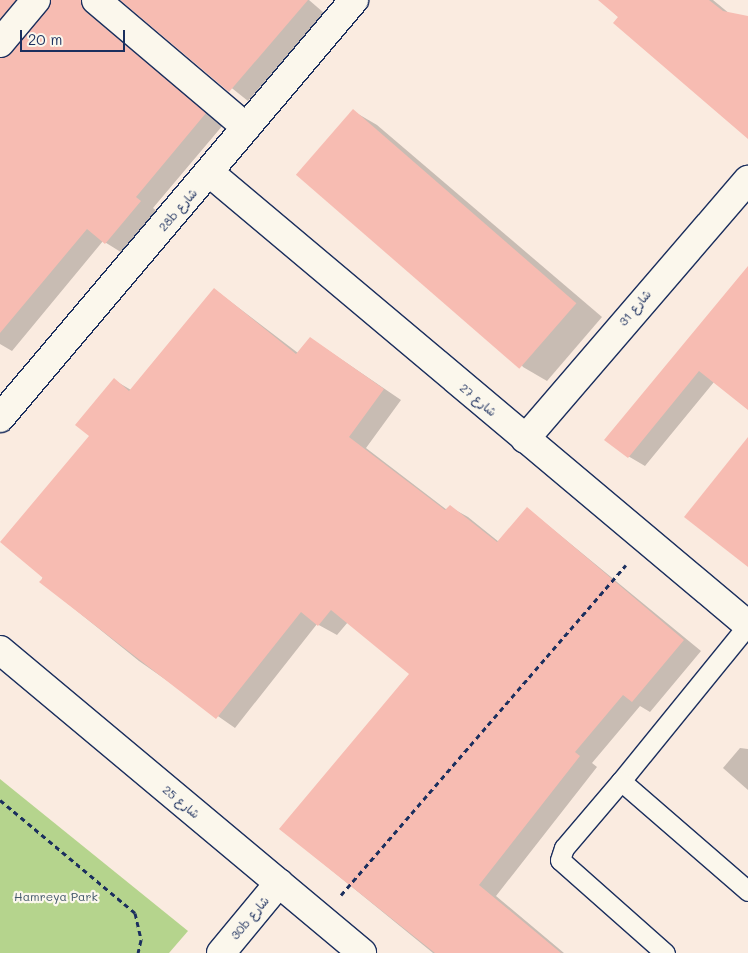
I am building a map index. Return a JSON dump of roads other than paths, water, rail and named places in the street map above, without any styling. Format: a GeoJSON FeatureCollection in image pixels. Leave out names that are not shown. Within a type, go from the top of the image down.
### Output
{"type":"FeatureCollection","features":[{"type":"Feature","properties":{"kind":"street"},"geometry":{"type":"LineString","coordinates":[[0,42],[36,0]]}},
{"type":"Feature","properties":{"kind":"street"},"geometry":{"type":"LineString","coordinates":[[96,0],[246,128]]}},
{"type":"Feature","properties":{"kind":"street","name":"28b شارع"},"geometry":{"type":"LineString","coordinates":[[0,418],[210,173],[354,0]]}},
{"type":"Feature","properties":{"kind":"street","name":"شارع 27"},"geometry":{"type":"LineString","coordinates":[[210,173],[748,625]]}},
{"type":"Feature","properties":{"kind":"street","name":"شارع 31"},"geometry":{"type":"LineString","coordinates":[[525,439],[748,180]]}},
{"type":"Feature","properties":{"kind":"street","name":"شارع 25"},"geometry":{"type":"LineString","coordinates":[[0,650],[362,953]]}},
{"type":"Feature","properties":{"kind":"street","name":"30b شارع"},"geometry":{"type":"LineString","coordinates":[[221,953],[279,884]]}},
{"type":"Feature","properties":{"kind":"lane"},"geometry":{"type":"LineString","coordinates":[[664,953],[560,860],[564,848],[748,625]]}},
{"type":"Feature","properties":{"kind":"lane"},"geometry":{"type":"LineString","coordinates":[[621,781],[748,891]]}},
{"type":"Feature","properties":{"kind":"park label","name":"Hamreya Park"},"geometry":{"type":"Point","coordinates":[56,897]}}]}
